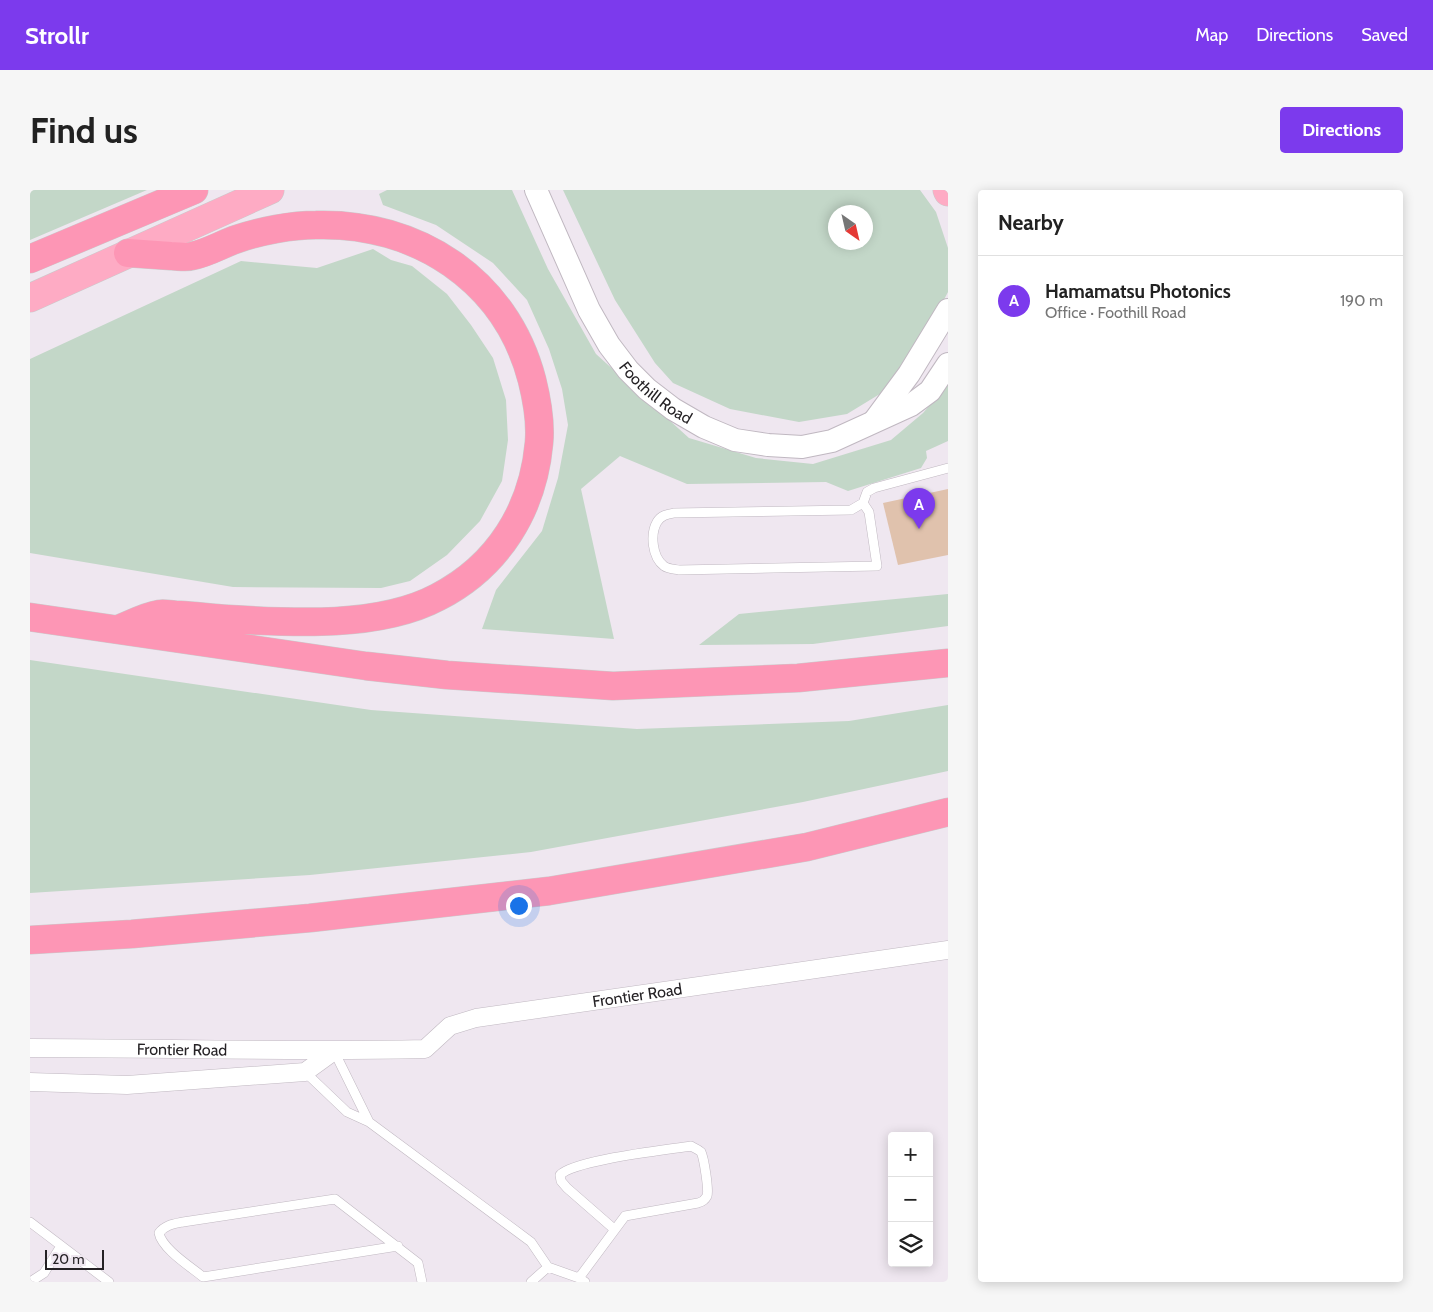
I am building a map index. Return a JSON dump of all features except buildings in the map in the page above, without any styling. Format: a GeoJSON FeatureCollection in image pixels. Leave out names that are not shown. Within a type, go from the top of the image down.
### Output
{"type":"FeatureCollection","features":[{"type":"Feature","properties":{"kind":"highway"},"geometry":{"type":"LineString","coordinates":[[30,259],[194,190]]}},
{"type":"Feature","properties":{"kind":"highway"},"geometry":{"type":"LineString","coordinates":[[30,298],[270,190]]}},
{"type":"Feature","properties":{"kind":"highway"},"geometry":{"type":"LineString","coordinates":[[119,629],[159,614],[231,619],[346,620],[394,614],[418,607],[440,597],[480,570],[510,533],[535,474],[540,435],[536,395],[525,353],[504,314],[490,296],[472,279],[451,263],[414,243],[390,234],[363,228],[315,225],[282,229],[239,238],[191,257],[128,253]]}},
{"type":"Feature","properties":{"kind":"highway"},"geometry":{"type":"LineString","coordinates":[[30,617],[119,629],[286,656],[366,666],[447,675],[613,686],[798,678],[948,663]]}},
{"type":"Feature","properties":{"kind":"highway"},"geometry":{"type":"LineString","coordinates":[[30,940],[132,934],[549,891],[807,847],[948,812]]}},
{"type":"Feature","properties":{"kind":"street","name":"Foothill Road"},"geometry":{"type":"LineString","coordinates":[[536,190],[589,310],[609,345],[628,370],[647,389],[673,409],[704,427],[735,440],[768,445],[802,447],[832,441],[911,406],[930,391],[948,364]]}},
{"type":"Feature","properties":{"kind":"street","name":"Foothill Road"},"geometry":{"type":"LineString","coordinates":[[875,421],[909,374],[948,310]]}},
{"type":"Feature","properties":{"kind":"street","name":"Frontier Road"},"geometry":{"type":"LineString","coordinates":[[30,1048],[425,1050],[450,1026],[476,1018],[948,950]]}},
{"type":"Feature","properties":{"kind":"street"},"geometry":{"type":"LineString","coordinates":[[305,1072],[334,1051]]}},
{"type":"Feature","properties":{"kind":"street","name":"Frontier Road"},"geometry":{"type":"LineString","coordinates":[[30,1082],[127,1085],[305,1072]]}},
{"type":"Feature","properties":{"kind":"lane"},"geometry":{"type":"LineString","coordinates":[[863,503],[869,512],[877,566],[679,570],[664,566],[654,550],[654,529],[657,520],[664,515],[674,513],[851,510],[863,503],[867,492],[874,488],[948,468]]}},
{"type":"Feature","properties":{"kind":"lane"},"geometry":{"type":"LineString","coordinates":[[334,1051],[369,1122]]}},
{"type":"Feature","properties":{"kind":"lane"},"geometry":{"type":"LineString","coordinates":[[305,1072],[347,1112],[369,1122],[531,1242],[548,1267],[582,1280],[614,1229],[625,1216],[703,1201],[708,1191],[701,1153],[691,1146],[586,1163],[564,1171],[560,1175],[567,1188],[614,1229]]}},
{"type":"Feature","properties":{"kind":"lane"},"geometry":{"type":"LineString","coordinates":[[398,1246],[204,1277],[170,1250],[162,1242],[159,1233],[170,1225],[183,1222],[335,1199],[398,1246],[418,1263],[422,1282]]}},
{"type":"Feature","properties":{"kind":"lane"},"geometry":{"type":"LineString","coordinates":[[30,1222],[109,1282]]}},
{"type":"Feature","properties":{"kind":"lane"},"geometry":{"type":"LineString","coordinates":[[30,1282],[44,1273],[61,1246]]}},
{"type":"Feature","properties":{"kind":"lane"},"geometry":{"type":"LineString","coordinates":[[531,1282],[548,1267]]}},
{"type":"Feature","properties":{"kind":"green space"},"geometry":{"type":"Polygon","coordinates":[[[30,190],[147,190],[30,240],[30,190]]]}},
{"type":"Feature","properties":{"kind":"green space"},"geometry":{"type":"Polygon","coordinates":[[[387,190],[512,190],[548,269],[596,354],[689,438],[756,458],[813,464],[891,440],[923,413],[948,384],[948,441],[926,451],[927,458],[921,468],[848,491],[826,482],[687,484],[620,456],[581,489],[614,639],[482,629],[496,590],[542,531],[558,478],[568,425],[562,389],[549,349],[527,300],[493,263],[436,225],[383,205],[379,194],[387,190]]]}},
{"type":"Feature","properties":{"kind":"green space"},"geometry":{"type":"Polygon","coordinates":[[[563,190],[920,190],[936,212],[948,248],[948,292],[913,358],[888,389],[847,414],[799,422],[730,409],[673,383],[655,363],[615,300],[563,190]]]}},
{"type":"Feature","properties":{"kind":"green space"},"geometry":{"type":"Polygon","coordinates":[[[373,249],[391,260],[412,266],[447,294],[493,358],[506,400],[508,440],[502,481],[480,521],[447,555],[410,581],[381,588],[233,587],[30,553],[30,359],[241,261],[317,268],[373,249]]]}},
{"type":"Feature","properties":{"kind":"green space"},"geometry":{"type":"Polygon","coordinates":[[[948,594],[948,626],[813,644],[699,645],[739,614],[948,594]]]}},
{"type":"Feature","properties":{"kind":"green space"},"geometry":{"type":"Polygon","coordinates":[[[30,660],[371,710],[637,729],[849,721],[948,705],[948,771],[803,802],[531,852],[310,875],[30,893],[30,660]]]}},
{"type":"Feature","properties":{"kind":"place","name":"Hamamatsu Photonics"},"geometry":{"type":"Point","coordinates":[919,529]}}]}
